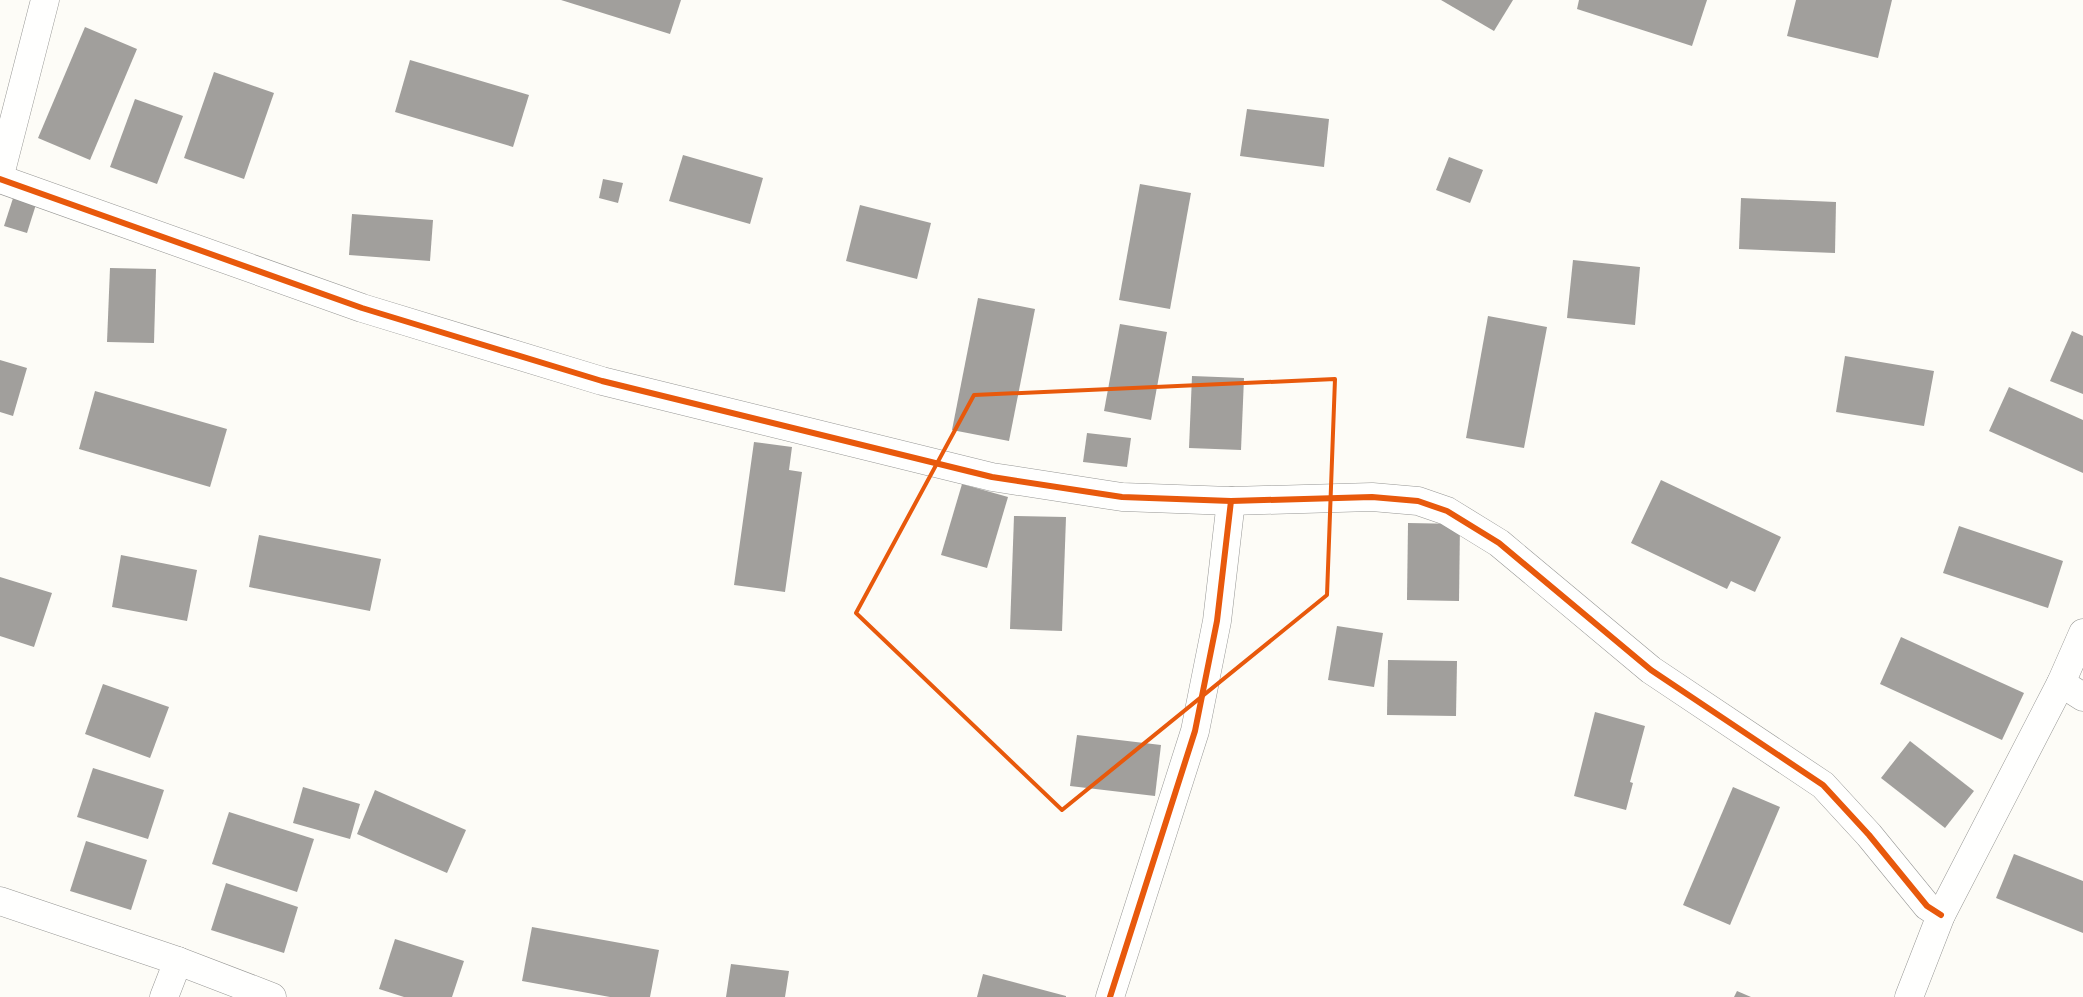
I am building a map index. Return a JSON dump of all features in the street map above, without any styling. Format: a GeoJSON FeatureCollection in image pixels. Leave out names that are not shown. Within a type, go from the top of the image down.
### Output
{"type":"FeatureCollection","features":[{"type":"Feature","properties":{"kind":"street"},"geometry":{"type":"LineString","coordinates":[[0,175],[45,0]]}},
{"type":"Feature","properties":{"kind":"street"},"geometry":{"type":"LineString","coordinates":[[0,179],[362,308],[602,381],[992,477],[1122,496],[1231,501],[1372,497],[1418,501],[1447,511],[1499,543],[1651,670],[1823,785],[1869,835],[1927,906],[1942,915]]}},
{"type":"Feature","properties":{"kind":"street"},"geometry":{"type":"LineString","coordinates":[[1110,997],[1196,731],[1217,621],[1231,501]]}},
{"type":"Feature","properties":{"kind":"street"},"geometry":{"type":"LineString","coordinates":[[1910,997],[1942,915],[2072,690],[2083,633]]}},
{"type":"Feature","properties":{"kind":"street"},"geometry":{"type":"LineString","coordinates":[[0,901],[178,962],[272,997]]}},
{"type":"Feature","properties":{"kind":"street"},"geometry":{"type":"LineString","coordinates":[[164,997],[178,962]]}},
{"type":"Feature","properties":{"kind":"highlighted area"},"geometry":{"type":"Polygon","coordinates":[[[1335,379],[1327,595],[1062,810],[856,613],[974,395],[1335,379]]]}},
{"type":"Feature","properties":{"kind":"building"},"geometry":{"type":"Polygon","coordinates":[[[561,0],[681,0],[670,34],[561,0]]]}},
{"type":"Feature","properties":{"kind":"building"},"geometry":{"type":"Polygon","coordinates":[[[1441,0],[1513,0],[1494,31],[1441,0]]]}},
{"type":"Feature","properties":{"kind":"building"},"geometry":{"type":"Polygon","coordinates":[[[1579,0],[1707,0],[1692,46],[1577,9],[1579,0]]]}},
{"type":"Feature","properties":{"kind":"building"},"geometry":{"type":"Polygon","coordinates":[[[1796,0],[1892,0],[1878,58],[1787,36],[1796,0]]]}},
{"type":"Feature","properties":{"kind":"building"},"geometry":{"type":"Polygon","coordinates":[[[85,27],[137,49],[90,160],[38,138],[85,27]]]}},
{"type":"Feature","properties":{"kind":"building"},"geometry":{"type":"Polygon","coordinates":[[[410,60],[529,95],[513,147],[395,112],[410,60]]]}},
{"type":"Feature","properties":{"kind":"building"},"geometry":{"type":"Polygon","coordinates":[[[214,72],[274,93],[244,179],[184,158],[214,72]]]}},
{"type":"Feature","properties":{"kind":"building"},"geometry":{"type":"Polygon","coordinates":[[[135,99],[183,116],[157,184],[110,167],[135,99]]]}},
{"type":"Feature","properties":{"kind":"building"},"geometry":{"type":"Polygon","coordinates":[[[1247,109],[1329,119],[1324,167],[1240,156],[1247,109]]]}},
{"type":"Feature","properties":{"kind":"building"},"geometry":{"type":"Polygon","coordinates":[[[683,155],[763,178],[750,224],[669,201],[683,155]]]}},
{"type":"Feature","properties":{"kind":"building"},"geometry":{"type":"Polygon","coordinates":[[[1449,157],[1483,170],[1470,203],[1436,190],[1449,157]]]}},
{"type":"Feature","properties":{"kind":"building"},"geometry":{"type":"Polygon","coordinates":[[[603,179],[623,183],[618,203],[599,198],[603,179]]]}},
{"type":"Feature","properties":{"kind":"building"},"geometry":{"type":"Polygon","coordinates":[[[1140,184],[1191,193],[1170,309],[1119,300],[1140,184]]]}},
{"type":"Feature","properties":{"kind":"building"},"geometry":{"type":"Polygon","coordinates":[[[15,192],[38,198],[27,233],[4,226],[15,192]]]}},
{"type":"Feature","properties":{"kind":"building"},"geometry":{"type":"Polygon","coordinates":[[[1741,198],[1836,202],[1835,253],[1739,249],[1741,198]]]}},
{"type":"Feature","properties":{"kind":"building"},"geometry":{"type":"Polygon","coordinates":[[[860,205],[931,223],[917,279],[846,261],[860,205]]]}},
{"type":"Feature","properties":{"kind":"building"},"geometry":{"type":"Polygon","coordinates":[[[352,214],[433,220],[430,261],[349,255],[352,214]]]}},
{"type":"Feature","properties":{"kind":"building"},"geometry":{"type":"Polygon","coordinates":[[[1573,260],[1640,267],[1635,325],[1567,318],[1573,260]]]}},
{"type":"Feature","properties":{"kind":"building"},"geometry":{"type":"Polygon","coordinates":[[[110,268],[156,269],[154,343],[107,342],[110,268]]]}},
{"type":"Feature","properties":{"kind":"building"},"geometry":{"type":"Polygon","coordinates":[[[978,298],[1035,309],[1009,441],[952,430],[978,298]]]}},
{"type":"Feature","properties":{"kind":"building"},"geometry":{"type":"Polygon","coordinates":[[[1488,316],[1547,327],[1524,448],[1466,438],[1488,316]]]}},
{"type":"Feature","properties":{"kind":"building"},"geometry":{"type":"Polygon","coordinates":[[[1120,324],[1167,332],[1151,420],[1104,411],[1120,324]]]}},
{"type":"Feature","properties":{"kind":"building"},"geometry":{"type":"Polygon","coordinates":[[[2072,331],[2083,336],[2083,394],[2050,381],[2072,331]]]}},
{"type":"Feature","properties":{"kind":"building"},"geometry":{"type":"Polygon","coordinates":[[[1845,356],[1934,371],[1924,426],[1836,412],[1845,356]]]}},
{"type":"Feature","properties":{"kind":"building"},"geometry":{"type":"Polygon","coordinates":[[[0,360],[27,368],[13,416],[0,412],[0,360]]]}},
{"type":"Feature","properties":{"kind":"building"},"geometry":{"type":"Polygon","coordinates":[[[1192,376],[1244,378],[1241,450],[1189,448],[1192,376]]]}},
{"type":"Feature","properties":{"kind":"building"},"geometry":{"type":"Polygon","coordinates":[[[2009,387],[2083,420],[2083,473],[1989,431],[2009,387]]]}},
{"type":"Feature","properties":{"kind":"building"},"geometry":{"type":"Polygon","coordinates":[[[95,391],[227,429],[210,487],[79,449],[95,391]]]}},
{"type":"Feature","properties":{"kind":"building"},"geometry":{"type":"Polygon","coordinates":[[[1087,433],[1131,438],[1127,467],[1083,462],[1087,433]]]}},
{"type":"Feature","properties":{"kind":"building"},"geometry":{"type":"Polygon","coordinates":[[[754,442],[792,447],[789,470],[802,472],[785,592],[734,585],[754,442]]]}},
{"type":"Feature","properties":{"kind":"building"},"geometry":{"type":"Polygon","coordinates":[[[1661,480],[1781,537],[1755,592],[1731,581],[1727,589],[1631,543],[1661,480]]]}},
{"type":"Feature","properties":{"kind":"building"},"geometry":{"type":"Polygon","coordinates":[[[962,484],[1008,497],[987,568],[941,555],[962,484]]]}},
{"type":"Feature","properties":{"kind":"building"},"geometry":{"type":"Polygon","coordinates":[[[1014,516],[1066,517],[1062,631],[1010,629],[1014,516]]]}},
{"type":"Feature","properties":{"kind":"building"},"geometry":{"type":"Polygon","coordinates":[[[1408,523],[1460,524],[1459,601],[1407,600],[1408,523]]]}},
{"type":"Feature","properties":{"kind":"building"},"geometry":{"type":"Polygon","coordinates":[[[1959,526],[2063,561],[2048,608],[1943,573],[1959,526]]]}},
{"type":"Feature","properties":{"kind":"building"},"geometry":{"type":"Polygon","coordinates":[[[259,535],[381,559],[370,611],[249,587],[259,535]]]}},
{"type":"Feature","properties":{"kind":"building"},"geometry":{"type":"Polygon","coordinates":[[[121,555],[197,570],[187,621],[112,607],[121,555]]]}},
{"type":"Feature","properties":{"kind":"building"},"geometry":{"type":"Polygon","coordinates":[[[0,577],[52,593],[34,647],[0,636],[0,577]]]}},
{"type":"Feature","properties":{"kind":"building"},"geometry":{"type":"Polygon","coordinates":[[[1337,626],[1383,633],[1374,687],[1328,680],[1337,626]]]}},
{"type":"Feature","properties":{"kind":"building"},"geometry":{"type":"Polygon","coordinates":[[[1901,637],[2024,693],[2002,740],[1880,684],[1901,637]]]}},
{"type":"Feature","properties":{"kind":"building"},"geometry":{"type":"Polygon","coordinates":[[[1388,660],[1457,661],[1456,716],[1387,715],[1388,660]]]}},
{"type":"Feature","properties":{"kind":"building"},"geometry":{"type":"Polygon","coordinates":[[[103,684],[169,707],[150,758],[85,734],[103,684]]]}},
{"type":"Feature","properties":{"kind":"building"},"geometry":{"type":"Polygon","coordinates":[[[1595,712],[1645,726],[1630,782],[1633,783],[1626,810],[1574,796],[1595,712]]]}},
{"type":"Feature","properties":{"kind":"building"},"geometry":{"type":"Polygon","coordinates":[[[1077,735],[1161,745],[1155,796],[1070,786],[1077,735]]]}},
{"type":"Feature","properties":{"kind":"building"},"geometry":{"type":"Polygon","coordinates":[[[1910,741],[1974,791],[1945,828],[1881,778],[1910,741]]]}},
{"type":"Feature","properties":{"kind":"building"},"geometry":{"type":"Polygon","coordinates":[[[93,768],[164,790],[148,839],[77,817],[93,768]]]}},
{"type":"Feature","properties":{"kind":"building"},"geometry":{"type":"Polygon","coordinates":[[[303,787],[360,804],[350,839],[293,823],[303,787]]]}},
{"type":"Feature","properties":{"kind":"building"},"geometry":{"type":"Polygon","coordinates":[[[1733,787],[1780,807],[1730,925],[1683,905],[1733,787]]]}},
{"type":"Feature","properties":{"kind":"building"},"geometry":{"type":"Polygon","coordinates":[[[375,790],[466,830],[447,873],[357,834],[375,790]]]}},
{"type":"Feature","properties":{"kind":"building"},"geometry":{"type":"Polygon","coordinates":[[[229,812],[314,839],[297,892],[212,864],[229,812]]]}},
{"type":"Feature","properties":{"kind":"building"},"geometry":{"type":"Polygon","coordinates":[[[86,841],[147,860],[131,910],[70,891],[86,841]]]}},
{"type":"Feature","properties":{"kind":"building"},"geometry":{"type":"Polygon","coordinates":[[[2014,854],[2083,881],[2083,933],[1996,898],[2014,854]]]}},
{"type":"Feature","properties":{"kind":"building"},"geometry":{"type":"Polygon","coordinates":[[[226,883],[298,907],[284,953],[211,930],[226,883]]]}},
{"type":"Feature","properties":{"kind":"building"},"geometry":{"type":"Polygon","coordinates":[[[532,927],[659,950],[650,997],[610,997],[522,981],[532,927]]]}},
{"type":"Feature","properties":{"kind":"building"},"geometry":{"type":"Polygon","coordinates":[[[395,939],[464,961],[452,997],[404,997],[379,989],[395,939]]]}},
{"type":"Feature","properties":{"kind":"building"},"geometry":{"type":"Polygon","coordinates":[[[731,964],[789,971],[785,997],[726,997],[731,964]]]}},
{"type":"Feature","properties":{"kind":"building"},"geometry":{"type":"Polygon","coordinates":[[[983,974],[1066,996],[1066,997],[977,997],[983,974]]]}},
{"type":"Feature","properties":{"kind":"building"},"geometry":{"type":"Polygon","coordinates":[[[1737,991],[1751,997],[1734,997],[1737,991]]]}},
{"type":"Feature","properties":{"kind":"cycle path"},"geometry":{"type":"LineString","coordinates":[[0,179],[362,308],[602,381],[992,477],[1122,497],[1231,501],[1372,497],[1418,501],[1447,511],[1499,543],[1651,670],[1823,785],[1869,835],[1927,906],[1941,915]]}},
{"type":"Feature","properties":{"kind":"cycle path"},"geometry":{"type":"LineString","coordinates":[[1110,997],[1195,731],[1217,621],[1231,501]]}}]}
